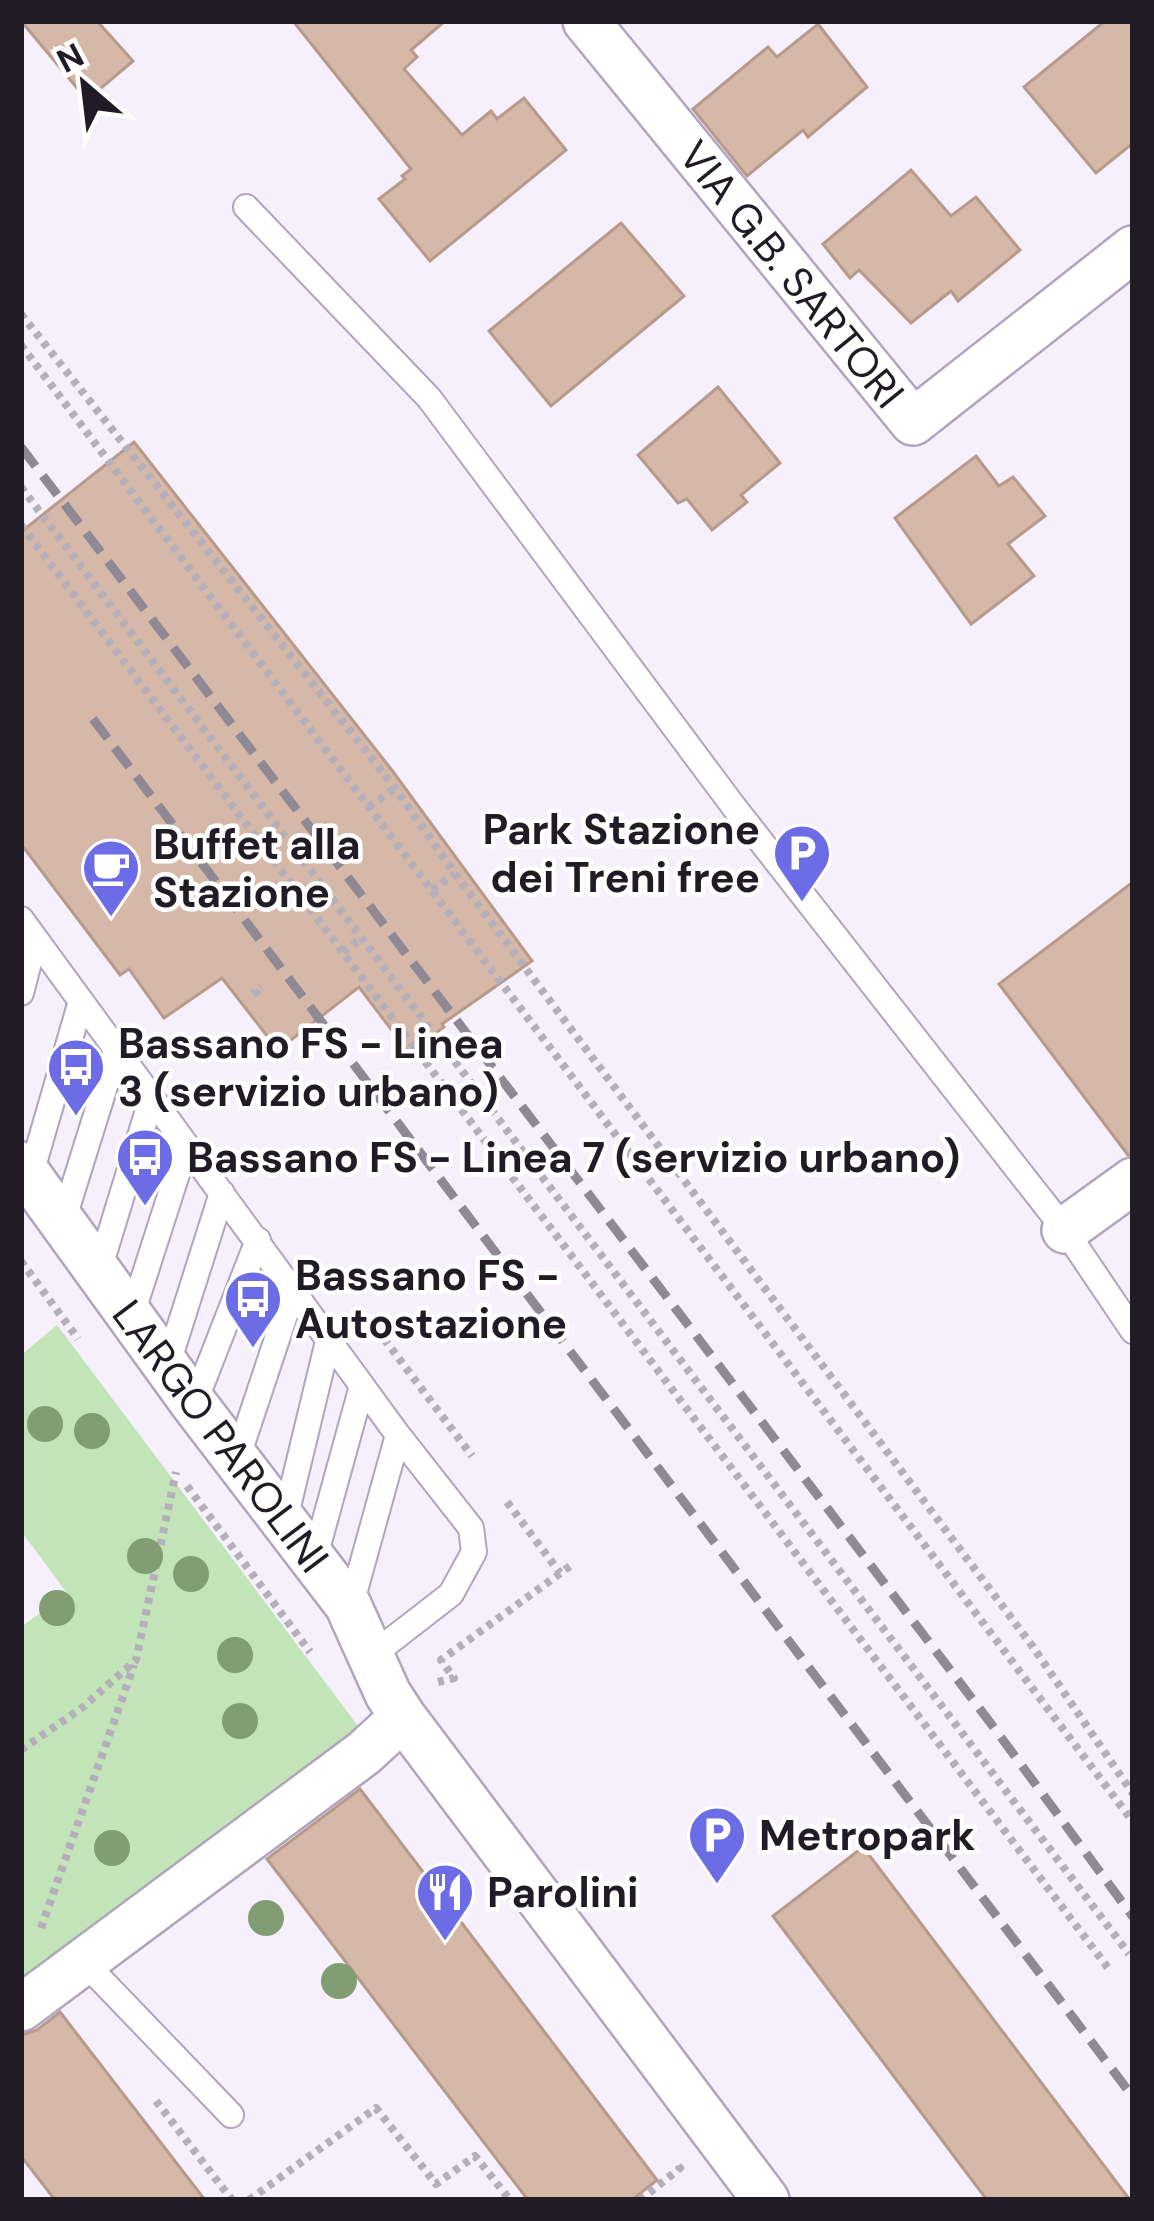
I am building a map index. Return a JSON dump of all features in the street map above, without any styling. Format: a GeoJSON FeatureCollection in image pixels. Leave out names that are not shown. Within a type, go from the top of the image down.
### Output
{"type":"FeatureCollection","features":[{"type":"Feature","properties":{"kind":"street","name":"VIA G.B. SARTORI"},"geometry":{"type":"LineString","coordinates":[[586,21],[913,422],[1133,249]]}},
{"type":"Feature","properties":{"kind":"street","name":"LARGO PAROLINI"},"geometry":{"type":"LineString","coordinates":[[26,1171],[194,1404],[348,1605],[403,1717],[766,2200]]}},
{"type":"Feature","properties":{"kind":"street"},"geometry":{"type":"LineString","coordinates":[[1065,1230],[1133,1180]]}},
{"type":"Feature","properties":{"kind":"street"},"geometry":{"type":"LineString","coordinates":[[21,2008],[364,1754],[403,1717]]}},
{"type":"Feature","properties":{"kind":"lane"},"geometry":{"type":"LineString","coordinates":[[246,207],[429,398],[734,807],[1065,1230],[1133,1331]]}},
{"type":"Feature","properties":{"kind":"lane"},"geometry":{"type":"LineString","coordinates":[[21,992],[28,929]]}},
{"type":"Feature","properties":{"kind":"lane"},"geometry":{"type":"LineString","coordinates":[[28,929],[471,1528],[474,1552],[451,1594],[371,1656]]}},
{"type":"Feature","properties":{"kind":"lane"},"geometry":{"type":"LineString","coordinates":[[26,1171],[81,1001]]}},
{"type":"Feature","properties":{"kind":"lane"},"geometry":{"type":"LineString","coordinates":[[62,1224],[116,1052]]}},
{"type":"Feature","properties":{"kind":"lane"},"geometry":{"type":"LineString","coordinates":[[99,1270],[152,1097]]}},
{"type":"Feature","properties":{"kind":"lane"},"geometry":{"type":"LineString","coordinates":[[131,1317],[186,1146]]}},
{"type":"Feature","properties":{"kind":"lane"},"geometry":{"type":"LineString","coordinates":[[168,1363],[222,1193]]}},
{"type":"Feature","properties":{"kind":"lane"},"geometry":{"type":"LineString","coordinates":[[194,1404],[258,1240]]}},
{"type":"Feature","properties":{"kind":"lane"},"geometry":{"type":"LineString","coordinates":[[238,1456],[293,1288]]}},
{"type":"Feature","properties":{"kind":"lane"},"geometry":{"type":"LineString","coordinates":[[285,1519],[329,1337]]}},
{"type":"Feature","properties":{"kind":"lane"},"geometry":{"type":"LineString","coordinates":[[314,1560],[362,1386]]}},
{"type":"Feature","properties":{"kind":"lane"},"geometry":{"type":"LineString","coordinates":[[349,1613],[398,1435]]}},
{"type":"Feature","properties":{"kind":"lane"},"geometry":{"type":"LineString","coordinates":[[85,1962],[231,2115]]}},
{"type":"Feature","properties":{"kind":"path"},"geometry":{"type":"LineString","coordinates":[[21,314],[395,788],[1033,1647],[1133,1794]]}},
{"type":"Feature","properties":{"kind":"path"},"geometry":{"type":"LineString","coordinates":[[21,345],[1133,1822]]}},
{"type":"Feature","properties":{"kind":"path"},"geometry":{"type":"LineString","coordinates":[[21,488],[294,849],[354,939],[1129,1954]]}},
{"type":"Feature","properties":{"kind":"path"},"geometry":{"type":"LineString","coordinates":[[21,525],[1108,1968]]}},
{"type":"Feature","properties":{"kind":"path"},"geometry":{"type":"LineString","coordinates":[[369,807],[395,788]]}},
{"type":"Feature","properties":{"kind":"path"},"geometry":{"type":"LineString","coordinates":[[275,862],[294,849]]}},
{"type":"Feature","properties":{"kind":"path"},"geometry":{"type":"LineString","coordinates":[[436,869],[446,881]]}},
{"type":"Feature","properties":{"kind":"path"},"geometry":{"type":"LineString","coordinates":[[432,890],[455,874]]}},
{"type":"Feature","properties":{"kind":"path"},"geometry":{"type":"LineString","coordinates":[[343,952],[354,939]]}},
{"type":"Feature","properties":{"kind":"path"},"geometry":{"type":"LineString","coordinates":[[34,1947],[136,1660],[176,1472]]}},
{"type":"Feature","properties":{"kind":"path"},"geometry":{"type":"LineString","coordinates":[[21,1750],[82,1707],[136,1660]]}},
{"type":"Feature","properties":{"kind":"path"},"geometry":{"type":"LineString","coordinates":[[249,2200],[376,2108],[436,2184],[475,2156],[509,2200]]}},
{"type":"Feature","properties":{"kind":"path"},"geometry":{"type":"LineString","coordinates":[[640,2200],[680,2168],[666,2150]]}},
{"type":"Feature","properties":{"kind":"green space"},"geometry":{"type":"Polygon","coordinates":[[[57,1325],[364,1734],[21,1984],[21,1627],[67,1593],[21,1531],[21,1355],[57,1325]]]}},
{"type":"Feature","properties":{"kind":"building"},"geometry":{"type":"Polygon","coordinates":[[[21,21],[97,21],[133,61],[87,100],[21,21]]]}},
{"type":"Feature","properties":{"kind":"building"},"geometry":{"type":"Polygon","coordinates":[[[293,21],[445,21],[411,50],[417,57],[404,69],[462,135],[491,111],[497,119],[524,98],[566,150],[430,261],[379,199],[411,169],[293,21]]]}},
{"type":"Feature","properties":{"kind":"building"},"geometry":{"type":"Polygon","coordinates":[[[1105,21],[1133,21],[1133,143],[1096,173],[1024,87],[1105,21]]]}},
{"type":"Feature","properties":{"kind":"building"},"geometry":{"type":"Polygon","coordinates":[[[818,24],[867,87],[808,137],[803,130],[747,176],[693,109],[768,47],[777,57],[818,24]]]}},
{"type":"Feature","properties":{"kind":"building"},"geometry":{"type":"Polygon","coordinates":[[[911,170],[951,216],[976,197],[1020,250],[958,301],[951,291],[911,323],[859,270],[850,278],[823,244],[911,170]]]}},
{"type":"Feature","properties":{"kind":"building"},"geometry":{"type":"Polygon","coordinates":[[[621,223],[684,296],[551,406],[489,331],[621,223]]]}},
{"type":"Feature","properties":{"kind":"building"},"geometry":{"type":"Polygon","coordinates":[[[718,387],[780,463],[741,495],[747,502],[712,530],[687,499],[678,503],[638,455],[718,387]]]}},
{"type":"Feature","properties":{"kind":"building"},"geometry":{"type":"Polygon","coordinates":[[[134,442],[391,769],[532,961],[409,1053],[359,987],[278,1050],[222,978],[164,1018],[129,969],[120,975],[21,844],[21,532],[134,442]]]}},
{"type":"Feature","properties":{"kind":"building"},"geometry":{"type":"Polygon","coordinates":[[[976,456],[999,486],[1013,477],[1045,516],[1008,544],[1034,576],[971,624],[895,518],[976,456]]]}},
{"type":"Feature","properties":{"kind":"building"},"geometry":{"type":"Polygon","coordinates":[[[1133,882],[1133,1154],[1128,1155],[999,984],[1133,882]]]}},
{"type":"Feature","properties":{"kind":"building"},"geometry":{"type":"Polygon","coordinates":[[[360,1789],[657,2180],[632,2200],[528,2200],[267,1859],[360,1789]]]}},
{"type":"Feature","properties":{"kind":"building"},"geometry":{"type":"Polygon","coordinates":[[[863,1847],[1130,2200],[987,2200],[773,1916],[863,1847]]]}},
{"type":"Feature","properties":{"kind":"building"},"geometry":{"type":"Polygon","coordinates":[[[60,2012],[205,2200],[55,2200],[21,2156],[21,2035],[37,2030],[60,2012]]]}},
{"type":"Feature","properties":{"kind":"railway"},"geometry":{"type":"LineString","coordinates":[[21,447],[1133,1917]]}},
{"type":"Feature","properties":{"kind":"railway"},"geometry":{"type":"LineString","coordinates":[[93,719],[1133,2097]]}},
{"type":"Feature","properties":{"kind":"place","name":"Park Stazione dei Treni free"},"geometry":{"type":"Point","coordinates":[802,904]}},
{"type":"Feature","properties":{"kind":"place","name":"Buffet alla Stazione"},"geometry":{"type":"Point","coordinates":[111,919]}},
{"type":"Feature","properties":{"kind":"place","name":"Bassano FS - Linea 3 (servizio urbano)"},"geometry":{"type":"Point","coordinates":[76,1118]}},
{"type":"Feature","properties":{"kind":"place","name":"Bassano FS - Linea 7 (servizio urbano)"},"geometry":{"type":"Point","coordinates":[145,1208]}},
{"type":"Feature","properties":{"kind":"place","name":"Bassano FS - Autostazione"},"geometry":{"type":"Point","coordinates":[253,1350]}},
{"type":"Feature","properties":{"kind":"place","name":"Metropark"},"geometry":{"type":"Point","coordinates":[717,1886]}},
{"type":"Feature","properties":{"kind":"place","name":"Parolini"},"geometry":{"type":"Point","coordinates":[445,1943]}}]}
